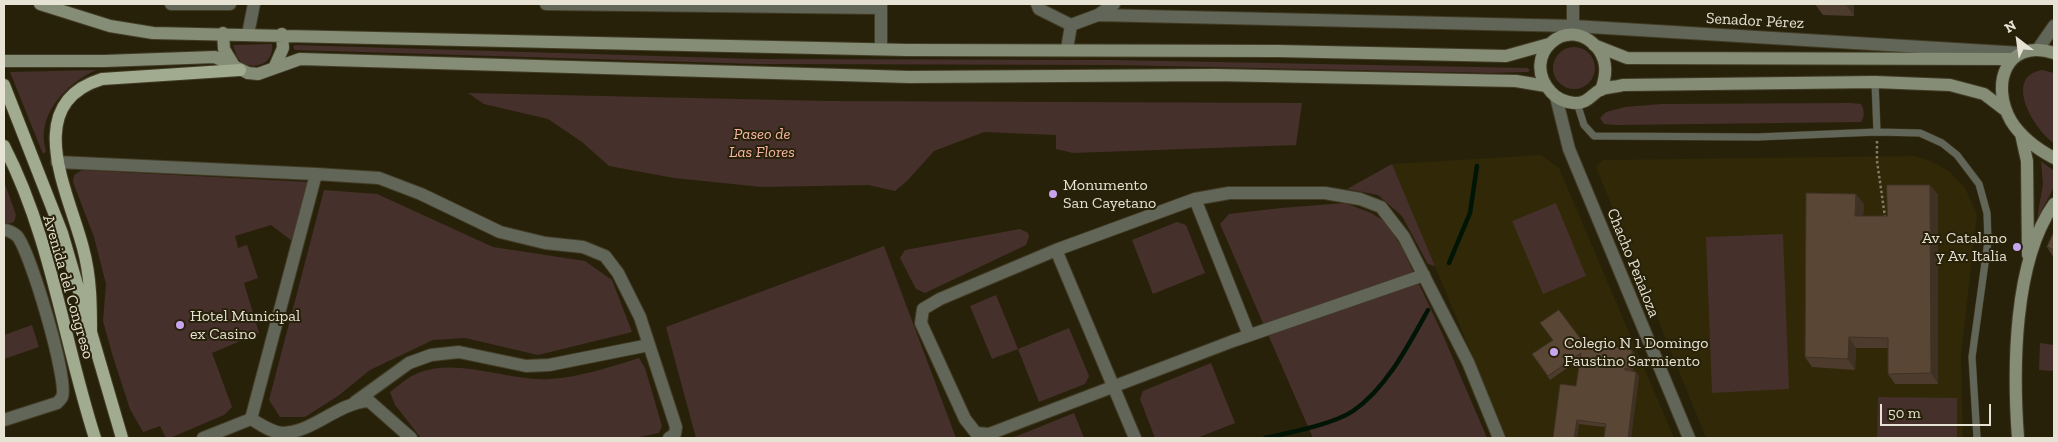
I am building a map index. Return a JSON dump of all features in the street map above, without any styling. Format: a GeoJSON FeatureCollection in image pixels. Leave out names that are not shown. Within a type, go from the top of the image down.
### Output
{"type":"FeatureCollection","features":[{"type":"Feature","properties":{"kind":"main road"},"geometry":{"type":"LineString","coordinates":[[40,4],[102,24],[153,33],[282,34],[881,49],[1067,49],[1506,56],[1549,44]]}},
{"type":"Feature","properties":{"kind":"main road"},"geometry":{"type":"LineString","coordinates":[[1573,31],[1594,45],[1602,55],[1606,67],[1605,79],[1601,90],[1590,100],[1577,103],[1566,102],[1556,97],[1546,86],[1540,66],[1542,54],[1549,44],[1556,38],[1573,31]]}},
{"type":"Feature","properties":{"kind":"main road"},"geometry":{"type":"LineString","coordinates":[[224,33],[224,49],[236,67]]}},
{"type":"Feature","properties":{"kind":"main road"},"geometry":{"type":"LineString","coordinates":[[275,66],[283,48],[282,34]]}},
{"type":"Feature","properties":{"kind":"main road"},"geometry":{"type":"LineString","coordinates":[[1594,45],[1627,58],[2016,56],[2038,50],[2054,53]]}},
{"type":"Feature","properties":{"kind":"main road"},"geometry":{"type":"LineString","coordinates":[[2016,56],[2002,77],[2000,88],[2006,110],[2021,134],[2027,161],[2028,260],[2015,348],[2018,438]]}},
{"type":"Feature","properties":{"kind":"main road"},"geometry":{"type":"LineString","coordinates":[[4,61],[104,61],[215,57],[236,67],[258,74],[275,66],[300,59],[909,77],[1216,75],[1516,80],[1546,86]]}},
{"type":"Feature","properties":{"kind":"main road"},"geometry":{"type":"LineString","coordinates":[[91,335],[91,288],[83,247],[57,162],[56,126],[61,111],[75,92],[88,84],[102,79],[236,67]]}},
{"type":"Feature","properties":{"kind":"main road"},"geometry":{"type":"LineString","coordinates":[[1601,90],[1623,85],[1876,82],[1967,88],[1984,94],[2006,110]]}},
{"type":"Feature","properties":{"kind":"main road","name":"Avenida del Congreso"},"geometry":{"type":"LineString","coordinates":[[4,85],[62,233],[122,438]]}},
{"type":"Feature","properties":{"kind":"main road"},"geometry":{"type":"LineString","coordinates":[[2021,134],[2054,158]]}},
{"type":"Feature","properties":{"kind":"main road","name":"Avenida del Congreso"},"geometry":{"type":"LineString","coordinates":[[4,146],[22,187],[46,257],[81,395],[95,438]]}},
{"type":"Feature","properties":{"kind":"main road"},"geometry":{"type":"LineString","coordinates":[[2028,260],[2054,204]]}},
{"type":"Feature","properties":{"kind":"street"},"geometry":{"type":"LineString","coordinates":[[171,4],[230,4]]}},
{"type":"Feature","properties":{"kind":"street"},"geometry":{"type":"LineString","coordinates":[[248,34],[254,4]]}},
{"type":"Feature","properties":{"kind":"street"},"geometry":{"type":"LineString","coordinates":[[546,4],[881,6],[881,49]]}},
{"type":"Feature","properties":{"kind":"street"},"geometry":{"type":"LineString","coordinates":[[1037,4],[1039,9],[1071,25],[1098,15],[1114,4]]}},
{"type":"Feature","properties":{"kind":"street"},"geometry":{"type":"LineString","coordinates":[[1573,4],[1573,31]]}},
{"type":"Feature","properties":{"kind":"street","name":"Senador Pérez"},"geometry":{"type":"LineString","coordinates":[[1098,15],[1573,31],[2016,56]]}},
{"type":"Feature","properties":{"kind":"street"},"geometry":{"type":"LineString","coordinates":[[1067,49],[1071,25]]}},
{"type":"Feature","properties":{"kind":"street"},"geometry":{"type":"LineString","coordinates":[[2038,50],[2054,26]]}},
{"type":"Feature","properties":{"kind":"street","name":"Chacho Peñaloza"},"geometry":{"type":"LineString","coordinates":[[1556,97],[1570,149],[1621,279],[1689,438]]}},
{"type":"Feature","properties":{"kind":"street"},"geometry":{"type":"LineString","coordinates":[[57,162],[379,178],[421,194],[500,232],[545,243],[583,247],[605,256],[618,273],[635,308],[649,345],[676,427],[675,434],[669,438]]}},
{"type":"Feature","properties":{"kind":"street"},"geometry":{"type":"LineString","coordinates":[[251,419],[316,174]]}},
{"type":"Feature","properties":{"kind":"street"},"geometry":{"type":"LineString","coordinates":[[1424,275],[1249,335],[989,434],[976,433],[965,419],[921,323],[923,309],[940,299],[1056,250],[1195,199],[1229,193],[1325,193],[1360,199],[1381,208],[1404,237],[1424,275],[1468,362],[1499,438]]}},
{"type":"Feature","properties":{"kind":"street"},"geometry":{"type":"LineString","coordinates":[[1195,199],[1249,335]]}},
{"type":"Feature","properties":{"kind":"street"},"geometry":{"type":"LineString","coordinates":[[4,230],[17,236],[32,265],[53,340],[63,388],[62,397],[57,403],[4,420]]}},
{"type":"Feature","properties":{"kind":"street"},"geometry":{"type":"LineString","coordinates":[[1056,250],[1135,438]]}},
{"type":"Feature","properties":{"kind":"street"},"geometry":{"type":"LineString","coordinates":[[251,419],[268,429],[282,433],[304,428],[355,402],[409,363],[431,355],[459,352],[526,366],[550,365],[649,345]]}},
{"type":"Feature","properties":{"kind":"street"},"geometry":{"type":"LineString","coordinates":[[355,402],[369,401],[411,438]]}},
{"type":"Feature","properties":{"kind":"street"},"geometry":{"type":"LineString","coordinates":[[203,438],[251,419]]}},
{"type":"Feature","properties":{"kind":"lane"},"geometry":{"type":"LineString","coordinates":[[1876,82],[1877,132]]}},
{"type":"Feature","properties":{"kind":"lane"},"geometry":{"type":"LineString","coordinates":[[1577,103],[1584,125],[1594,136],[1758,137],[1877,132],[1920,133],[1942,143],[1968,166],[1984,198],[1987,213],[1988,241],[1972,357],[1977,438]]}},
{"type":"Feature","properties":{"kind":"path"},"geometry":{"type":"LineString","coordinates":[[1877,132],[1877,160],[1885,219]]}},
{"type":"Feature","properties":{"kind":"shaded area","name":"Colegio N 1 Domingo Faustino Sarmiento"},"geometry":{"type":"Polygon","coordinates":[[[1541,155],[1559,168],[1674,438],[1507,438],[1392,164],[1541,155]]]}},
{"type":"Feature","properties":{"kind":"shaded area"},"geometry":{"type":"Polygon","coordinates":[[[1914,156],[1931,161],[1950,172],[1965,188],[1977,214],[1961,356],[1963,438],[1706,438],[1596,167],[1603,160],[1914,156]]]}},
{"type":"Feature","properties":{"kind":"green space"},"geometry":{"type":"Polygon","coordinates":[[[272,44],[272,51],[267,60],[253,66],[242,63],[237,57],[233,45],[272,44]]]}},
{"type":"Feature","properties":{"kind":"green space"},"geometry":{"type":"Polygon","coordinates":[[[295,45],[756,59],[1113,60],[1527,68],[1530,70],[1528,72],[1490,73],[1115,65],[758,64],[295,50],[293,47],[295,45]]]}},
{"type":"Feature","properties":{"kind":"green space"},"geometry":{"type":"Polygon","coordinates":[[[1574,47],[1589,53],[1595,68],[1589,83],[1574,89],[1559,83],[1553,68],[1559,53],[1574,47]]]}},
{"type":"Feature","properties":{"kind":"green space"},"geometry":{"type":"Polygon","coordinates":[[[96,70],[64,92],[49,113],[45,125],[46,151],[43,154],[10,72],[96,70]]]}},
{"type":"Feature","properties":{"kind":"green space"},"geometry":{"type":"Polygon","coordinates":[[[2042,70],[2054,73],[2054,143],[2038,128],[2026,105],[2023,93],[2024,83],[2030,75],[2042,70]]]}},
{"type":"Feature","properties":{"kind":"green space","name":"Paseo de Las Flores"},"geometry":{"type":"Polygon","coordinates":[[[468,93],[828,101],[1302,103],[1296,145],[1073,153],[1056,149],[1056,135],[984,132],[934,151],[907,181],[895,191],[868,185],[762,187],[674,178],[609,166],[582,142],[548,119],[484,104],[468,93]]]}},
{"type":"Feature","properties":{"kind":"green space"},"geometry":{"type":"Polygon","coordinates":[[[1662,104],[1861,104],[1864,113],[1861,122],[1617,125],[1604,124],[1600,118],[1606,112],[1625,107],[1662,104]]]}},
{"type":"Feature","properties":{"kind":"green space"},"geometry":{"type":"Polygon","coordinates":[[[2041,161],[2054,171],[2054,187],[2037,219],[2043,184],[2041,161]]]}},
{"type":"Feature","properties":{"kind":"green space"},"geometry":{"type":"Polygon","coordinates":[[[1392,164],[1435,266],[1428,264],[1402,216],[1378,195],[1347,189],[1392,164]]]}},
{"type":"Feature","properties":{"kind":"green space"},"geometry":{"type":"Polygon","coordinates":[[[82,170],[308,182],[292,241],[271,225],[235,236],[238,248],[247,245],[258,278],[244,283],[259,333],[212,353],[232,407],[224,415],[170,438],[166,438],[160,426],[143,432],[130,409],[103,321],[106,284],[94,237],[73,182],[74,175],[82,170]]]}},
{"type":"Feature","properties":{"kind":"green space"},"geometry":{"type":"Polygon","coordinates":[[[4,181],[16,215],[14,222],[4,225],[4,181]]]}},
{"type":"Feature","properties":{"kind":"green space"},"geometry":{"type":"Polygon","coordinates":[[[324,190],[377,194],[493,247],[585,261],[612,280],[632,332],[538,355],[465,338],[433,340],[370,370],[338,396],[305,417],[280,417],[269,400],[324,190]]]}},
{"type":"Feature","properties":{"kind":"green space"},"geometry":{"type":"Polygon","coordinates":[[[1345,203],[1371,213],[1386,222],[1402,248],[1442,333],[1487,438],[1313,438],[1220,224],[1229,214],[1345,203]]]}},
{"type":"Feature","properties":{"kind":"green space"},"geometry":{"type":"Polygon","coordinates":[[[1556,203],[1586,276],[1543,294],[1512,221],[1556,203]]]}},
{"type":"Feature","properties":{"kind":"green space"},"geometry":{"type":"Polygon","coordinates":[[[1177,222],[1186,225],[1205,273],[1153,294],[1132,240],[1177,222]]]}},
{"type":"Feature","properties":{"kind":"green space"},"geometry":{"type":"Polygon","coordinates":[[[1020,229],[1028,233],[1029,237],[1026,245],[925,293],[916,289],[900,258],[905,250],[1020,229]]]}},
{"type":"Feature","properties":{"kind":"green space"},"geometry":{"type":"Polygon","coordinates":[[[1783,234],[1789,389],[1712,393],[1706,237],[1783,234]]]}},
{"type":"Feature","properties":{"kind":"green space"},"geometry":{"type":"Polygon","coordinates":[[[884,246],[956,438],[696,438],[666,327],[884,246]]]}},
{"type":"Feature","properties":{"kind":"green space"},"geometry":{"type":"Polygon","coordinates":[[[996,295],[1018,349],[992,359],[970,306],[996,295]]]}},
{"type":"Feature","properties":{"kind":"green space"},"geometry":{"type":"Polygon","coordinates":[[[32,325],[39,347],[4,359],[4,335],[32,325]]]}},
{"type":"Feature","properties":{"kind":"green space"},"geometry":{"type":"Polygon","coordinates":[[[1069,328],[1089,376],[1085,384],[1039,402],[1018,349],[1069,328]]]}},
{"type":"Feature","properties":{"kind":"green space"},"geometry":{"type":"Polygon","coordinates":[[[2040,343],[2054,345],[2054,371],[2039,370],[2040,343]]]}},
{"type":"Feature","properties":{"kind":"green space"},"geometry":{"type":"Polygon","coordinates":[[[639,358],[645,368],[662,426],[659,433],[635,438],[421,438],[395,405],[390,392],[414,375],[433,369],[467,369],[534,379],[550,379],[584,374],[639,358]]]}},
{"type":"Feature","properties":{"kind":"green space"},"geometry":{"type":"Polygon","coordinates":[[[1211,363],[1235,423],[1197,438],[1155,438],[1140,399],[1143,391],[1211,363]]]}},
{"type":"Feature","properties":{"kind":"green space"},"geometry":{"type":"Polygon","coordinates":[[[1878,397],[1957,398],[1957,438],[1877,438],[1878,397]]]}},
{"type":"Feature","properties":{"kind":"green space"},"geometry":{"type":"Polygon","coordinates":[[[1074,413],[1084,438],[1012,438],[1074,413]]]}},
{"type":"Feature","properties":{"kind":"building"},"geometry":{"type":"Polygon","coordinates":[[[1887,185],[1930,185],[1931,373],[1888,374],[1888,338],[1849,337],[1848,359],[1805,357],[1806,193],[1856,194],[1855,216],[1887,216],[1887,185]]]}},
{"type":"Feature","properties":{"kind":"building"},"geometry":{"type":"Polygon","coordinates":[[[2054,232],[2054,250],[2047,247],[2054,232]]]}},
{"type":"Feature","properties":{"kind":"building"},"geometry":{"type":"Polygon","coordinates":[[[1559,310],[1583,342],[1583,340],[1632,350],[1631,369],[1625,368],[1625,370],[1636,372],[1628,438],[1604,438],[1606,424],[1577,420],[1574,438],[1553,438],[1560,384],[1576,386],[1581,353],[1548,376],[1532,354],[1553,340],[1540,323],[1559,310]]]}},
{"type":"Feature","properties":{"kind":"waterway"},"geometry":{"type":"LineString","coordinates":[[1449,263],[1470,213],[1477,166]]}},
{"type":"Feature","properties":{"kind":"waterway"},"geometry":{"type":"LineString","coordinates":[[1265,438],[1310,428],[1334,420],[1345,416],[1365,402],[1396,365],[1428,310]]}},
{"type":"Feature","properties":{"kind":"place","name":"Monumento San Cayetano"},"geometry":{"type":"Point","coordinates":[1053,194]}},
{"type":"Feature","properties":{"kind":"place","name":"Av. Catalano y Av. Italia"},"geometry":{"type":"Point","coordinates":[2017,247]}},
{"type":"Feature","properties":{"kind":"place","name":"Hotel Municipal ex Casino"},"geometry":{"type":"Point","coordinates":[180,325]}},
{"type":"Feature","properties":{"kind":"place","name":"Colegio N 1 Domingo Faustino Sarmiento"},"geometry":{"type":"Point","coordinates":[1554,352]}}]}
